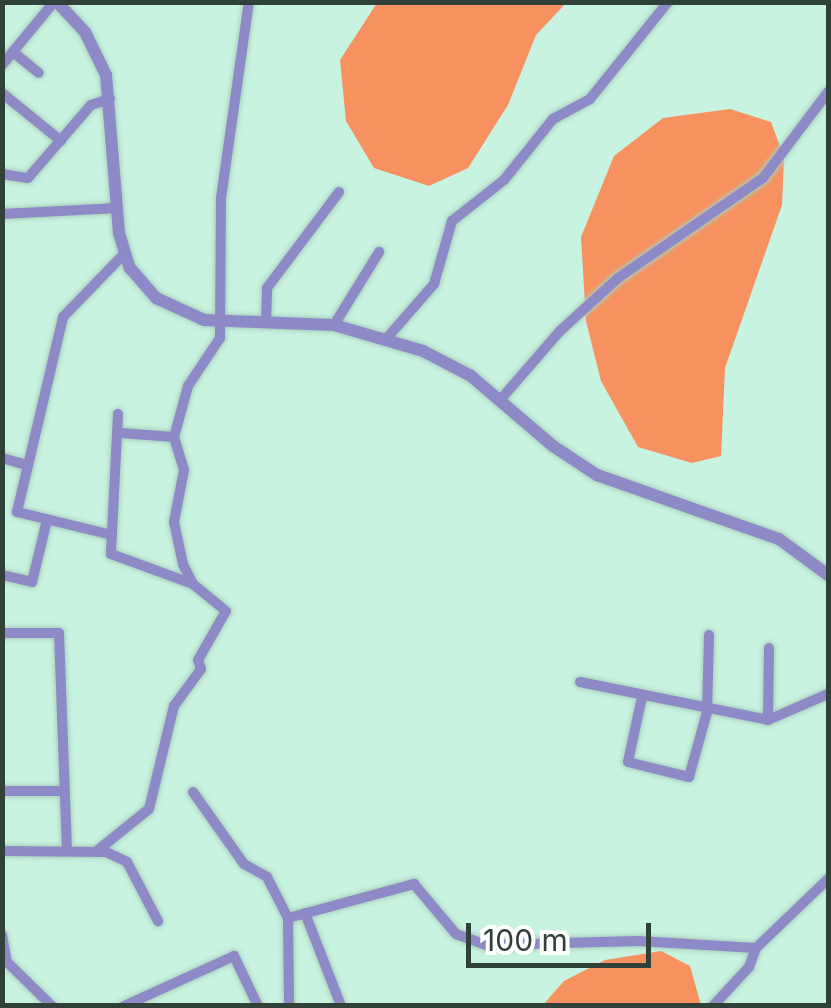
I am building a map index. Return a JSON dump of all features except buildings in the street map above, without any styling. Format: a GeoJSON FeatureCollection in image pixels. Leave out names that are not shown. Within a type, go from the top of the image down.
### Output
{"type":"FeatureCollection","features":[{"type":"Feature","properties":{"kind":"street"},"geometry":{"type":"LineString","coordinates":[[2,65],[56,2],[98,55],[110,98],[124,254],[156,298],[189,316],[334,324],[387,338],[457,367],[502,399],[553,446],[597,474],[779,539],[828,574]]}},
{"type":"Feature","properties":{"kind":"street"},"geometry":{"type":"LineString","coordinates":[[193,584],[175,534],[184,470],[174,437],[188,386],[220,338],[220,198],[249,2]]}},
{"type":"Feature","properties":{"kind":"street"},"geometry":{"type":"LineString","coordinates":[[387,338],[434,284],[452,221],[504,180],[553,119],[590,100],[665,4]]}},
{"type":"Feature","properties":{"kind":"street"},"geometry":{"type":"LineString","coordinates":[[13,52],[38,73]]}},
{"type":"Feature","properties":{"kind":"street"},"geometry":{"type":"LineString","coordinates":[[2,92],[60,140]]}},
{"type":"Feature","properties":{"kind":"street"},"geometry":{"type":"LineString","coordinates":[[502,399],[560,331],[618,278],[763,178],[828,92]]}},
{"type":"Feature","properties":{"kind":"street"},"geometry":{"type":"LineString","coordinates":[[2,174],[28,178],[92,105],[110,98]]}},
{"type":"Feature","properties":{"kind":"street"},"geometry":{"type":"LineString","coordinates":[[266,322],[267,288],[339,192]]}},
{"type":"Feature","properties":{"kind":"street"},"geometry":{"type":"LineString","coordinates":[[2,214],[118,208]]}},
{"type":"Feature","properties":{"kind":"street"},"geometry":{"type":"LineString","coordinates":[[334,324],[379,252]]}},
{"type":"Feature","properties":{"kind":"street"},"geometry":{"type":"LineString","coordinates":[[112,535],[17,512],[63,317],[124,254]]}},
{"type":"Feature","properties":{"kind":"street"},"geometry":{"type":"LineString","coordinates":[[98,850],[149,809],[168,721],[226,611],[193,584],[110,554],[122,433],[118,414]]}},
{"type":"Feature","properties":{"kind":"street"},"geometry":{"type":"LineString","coordinates":[[122,433],[174,437]]}},
{"type":"Feature","properties":{"kind":"street"},"geometry":{"type":"LineString","coordinates":[[2,458],[27,465]]}},
{"type":"Feature","properties":{"kind":"street"},"geometry":{"type":"LineString","coordinates":[[2,575],[32,582],[47,520]]}},
{"type":"Feature","properties":{"kind":"street"},"geometry":{"type":"LineString","coordinates":[[2,633],[59,632],[66,852]]}},
{"type":"Feature","properties":{"kind":"street"},"geometry":{"type":"LineString","coordinates":[[642,697],[628,762],[689,777],[707,712],[709,635]]}},
{"type":"Feature","properties":{"kind":"street"},"geometry":{"type":"LineString","coordinates":[[768,720],[770,648]]}},
{"type":"Feature","properties":{"kind":"street"},"geometry":{"type":"LineString","coordinates":[[580,682],[707,712],[768,720],[828,694]]}},
{"type":"Feature","properties":{"kind":"street"},"geometry":{"type":"LineString","coordinates":[[2,791],[64,791]]}},
{"type":"Feature","properties":{"kind":"street"},"geometry":{"type":"LineString","coordinates":[[193,792],[244,864],[267,877],[288,918],[289,1006]]}},
{"type":"Feature","properties":{"kind":"street"},"geometry":{"type":"LineString","coordinates":[[2,851],[98,850],[127,862],[158,921]]}},
{"type":"Feature","properties":{"kind":"street"},"geometry":{"type":"LineString","coordinates":[[712,1006],[749,967],[756,948],[828,879]]}},
{"type":"Feature","properties":{"kind":"street"},"geometry":{"type":"LineString","coordinates":[[288,918],[414,884],[456,934],[486,945],[638,941],[756,948]]}},
{"type":"Feature","properties":{"kind":"street"},"geometry":{"type":"LineString","coordinates":[[305,913],[341,1006]]}},
{"type":"Feature","properties":{"kind":"street"},"geometry":{"type":"LineString","coordinates":[[2,934],[7,962],[52,1006]]}},
{"type":"Feature","properties":{"kind":"street"},"geometry":{"type":"LineString","coordinates":[[124,1006],[234,956],[258,1006]]}},
{"type":"Feature","properties":{"kind":"shaded area"},"geometry":{"type":"Polygon","coordinates":[[[377,3],[566,3],[536,35],[508,105],[468,168],[429,186],[374,168],[346,121],[340,60],[377,3]]]}},
{"type":"Feature","properties":{"kind":"shaded area"},"geometry":{"type":"Polygon","coordinates":[[[730,109],[771,122],[784,157],[782,205],[725,368],[721,456],[692,463],[638,447],[601,381],[586,321],[581,237],[614,156],[663,118],[730,109]]]}},
{"type":"Feature","properties":{"kind":"shaded area"},"geometry":{"type":"Polygon","coordinates":[[[661,951],[690,966],[701,1005],[543,1005],[564,981],[605,960],[661,951]]]}}]}
